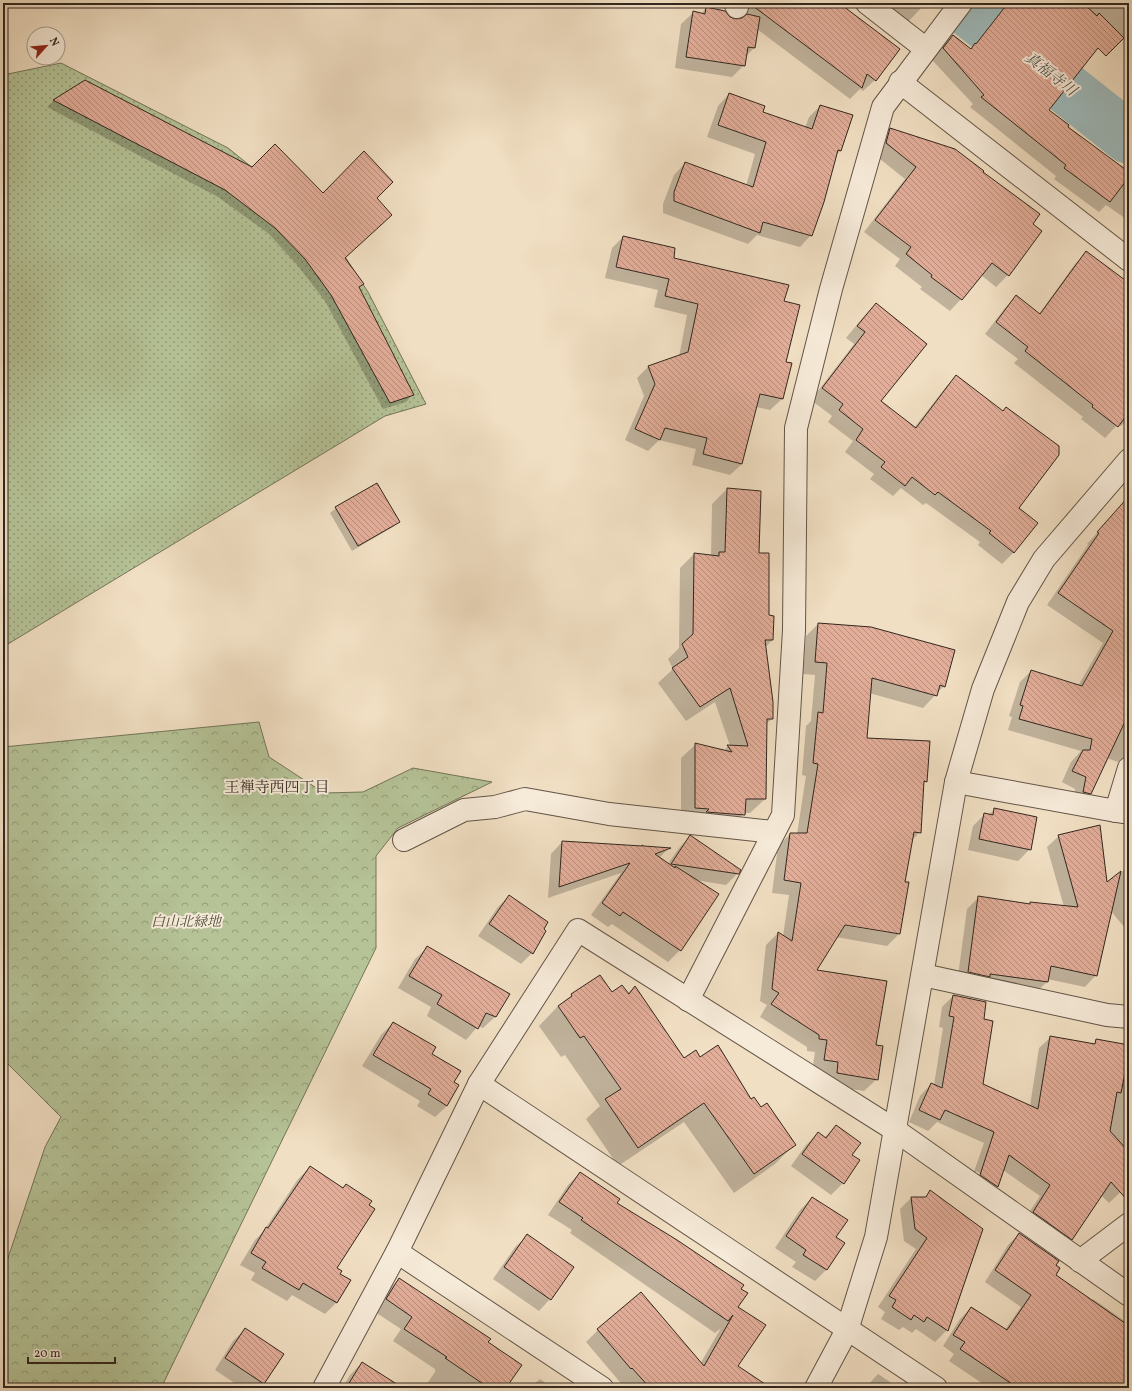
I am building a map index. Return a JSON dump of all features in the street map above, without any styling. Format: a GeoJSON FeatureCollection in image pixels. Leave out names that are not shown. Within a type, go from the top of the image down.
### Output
{"type":"FeatureCollection","features":[{"type":"Feature","properties":{"kind":"street"},"geometry":{"type":"LineString","coordinates":[[867,3],[926,49]]}},
{"type":"Feature","properties":{"kind":"street"},"geometry":{"type":"LineString","coordinates":[[688,1000],[783,815],[793,638],[796,428],[831,289],[883,107],[900,82],[961,3]]}},
{"type":"Feature","properties":{"kind":"street"},"geometry":{"type":"LineString","coordinates":[[900,82],[1129,260]]}},
{"type":"Feature","properties":{"kind":"street"},"geometry":{"type":"LineString","coordinates":[[816,1388],[847,1330],[876,1237],[956,782],[983,689],[1018,602],[1044,560],[1129,460]]}},
{"type":"Feature","properties":{"kind":"street"},"geometry":{"type":"LineString","coordinates":[[956,782],[1122,812],[1129,768]]}},
{"type":"Feature","properties":{"kind":"street"},"geometry":{"type":"LineString","coordinates":[[404,840],[464,810],[495,807],[524,799],[609,814],[773,832]]}},
{"type":"Feature","properties":{"kind":"street"},"geometry":{"type":"LineString","coordinates":[[324,1388],[397,1252],[479,1084],[578,930],[896,1130],[1080,1261],[1129,1294]]}},
{"type":"Feature","properties":{"kind":"street"},"geometry":{"type":"LineString","coordinates":[[923,975],[1107,1015],[1129,1017]]}},
{"type":"Feature","properties":{"kind":"street"},"geometry":{"type":"LineString","coordinates":[[479,1084],[936,1388]]}},
{"type":"Feature","properties":{"kind":"street"},"geometry":{"type":"LineString","coordinates":[[1080,1261],[1129,1224]]}},
{"type":"Feature","properties":{"kind":"street"},"geometry":{"type":"LineString","coordinates":[[397,1252],[602,1388]]}},
{"type":"Feature","properties":{"kind":"green space"},"geometry":{"type":"Polygon","coordinates":[[[46,66],[66,66],[228,148],[325,226],[368,292],[426,404],[385,416],[3,647],[3,75],[46,66]]]}},
{"type":"Feature","properties":{"kind":"green space","name":"白山北緑地"},"geometry":{"type":"Polygon","coordinates":[[[259,722],[269,757],[324,793],[363,792],[413,768],[492,782],[398,828],[376,856],[376,948],[161,1388],[3,1388],[3,1273],[45,1147],[61,1117],[4,1060],[3,1061],[3,747],[259,722]]]}},
{"type":"Feature","properties":{"kind":"building"},"geometry":{"type":"Polygon","coordinates":[[[749,3],[839,3],[900,49],[876,81],[867,74],[862,88],[749,3]]]}},
{"type":"Feature","properties":{"kind":"building"},"geometry":{"type":"Polygon","coordinates":[[[1008,3],[1083,3],[1097,16],[1099,13],[1124,38],[1106,56],[1098,48],[1049,110],[1069,125],[1068,127],[1129,172],[1129,177],[1110,202],[1064,168],[1066,165],[981,97],[984,95],[943,48],[953,35],[971,49],[1008,3]]]}},
{"type":"Feature","properties":{"kind":"building"},"geometry":{"type":"Polygon","coordinates":[[[706,7],[725,11],[730,17],[736,19],[742,18],[747,14],[760,17],[755,48],[748,47],[745,66],[686,57],[693,11],[705,14],[706,7]]]}},
{"type":"Feature","properties":{"kind":"building"},"geometry":{"type":"Polygon","coordinates":[[[85,80],[252,167],[275,144],[323,193],[364,151],[393,182],[377,198],[392,215],[345,258],[364,284],[359,287],[414,395],[390,403],[331,295],[305,259],[275,228],[225,190],[53,100],[85,80]]]}},
{"type":"Feature","properties":{"kind":"building"},"geometry":{"type":"Polygon","coordinates":[[[729,93],[765,106],[763,112],[812,129],[820,105],[853,115],[841,151],[838,150],[824,202],[812,236],[763,222],[760,233],[674,201],[674,192],[685,162],[753,187],[766,142],[718,125],[729,93]]]}},
{"type":"Feature","properties":{"kind":"building"},"geometry":{"type":"Polygon","coordinates":[[[890,128],[955,149],[984,171],[983,172],[1040,214],[1033,224],[1042,231],[1009,276],[992,263],[962,300],[931,277],[932,275],[906,254],[911,247],[875,220],[916,167],[886,143],[890,128]]]}},
{"type":"Feature","properties":{"kind":"building"},"geometry":{"type":"Polygon","coordinates":[[[623,236],[675,248],[674,258],[789,285],[784,301],[800,305],[786,362],[792,363],[783,399],[760,394],[742,464],[703,454],[707,438],[665,428],[660,440],[635,429],[655,384],[648,366],[688,352],[698,304],[665,296],[669,279],[616,267],[623,236]]]}},
{"type":"Feature","properties":{"kind":"building"},"geometry":{"type":"Polygon","coordinates":[[[1086,251],[1129,283],[1129,412],[1118,427],[1092,407],[1093,405],[1025,351],[1028,347],[996,322],[1016,295],[1040,314],[1086,251]]]}},
{"type":"Feature","properties":{"kind":"building"},"geometry":{"type":"Polygon","coordinates":[[[876,303],[927,344],[881,401],[916,428],[956,375],[1003,411],[1006,407],[1059,446],[1059,455],[1019,508],[1038,523],[1014,553],[989,533],[991,531],[938,492],[935,495],[912,477],[905,486],[881,467],[885,462],[856,440],[863,429],[839,410],[843,404],[822,388],[865,332],[857,326],[876,303]]]}},
{"type":"Feature","properties":{"kind":"building"},"geometry":{"type":"Polygon","coordinates":[[[377,483],[400,522],[358,546],[335,507],[377,483]]]}},
{"type":"Feature","properties":{"kind":"building"},"geometry":{"type":"Polygon","coordinates":[[[727,488],[761,491],[759,553],[769,553],[769,615],[774,616],[773,640],[765,640],[773,702],[773,719],[767,719],[766,799],[746,799],[745,815],[706,812],[709,809],[695,808],[695,743],[732,752],[727,745],[748,746],[730,688],[700,707],[672,668],[688,657],[682,644],[693,634],[694,553],[719,556],[719,552],[725,552],[727,488]]]}},
{"type":"Feature","properties":{"kind":"building"},"geometry":{"type":"Polygon","coordinates":[[[1129,496],[1129,713],[1091,794],[1083,792],[1086,777],[1072,771],[1083,750],[1090,750],[1092,739],[1019,719],[1023,706],[1020,705],[1031,670],[1082,686],[1113,631],[1058,593],[1099,533],[1097,532],[1129,496]]]}},
{"type":"Feature","properties":{"kind":"building"},"geometry":{"type":"Polygon","coordinates":[[[818,623],[871,627],[955,650],[945,687],[940,685],[937,696],[872,678],[867,738],[930,741],[927,782],[924,781],[921,833],[914,832],[905,882],[909,882],[900,934],[845,925],[817,970],[887,981],[876,1045],[883,1046],[878,1080],[837,1073],[838,1062],[824,1060],[827,1040],[819,1039],[819,1035],[771,1004],[779,993],[772,989],[778,932],[792,941],[801,883],[784,880],[790,833],[807,833],[818,764],[813,763],[818,712],[823,713],[827,663],[815,662],[818,623]]]}},
{"type":"Feature","properties":{"kind":"building"},"geometry":{"type":"Polygon","coordinates":[[[994,808],[1037,817],[1031,850],[979,839],[984,813],[993,815],[994,808]]]}},
{"type":"Feature","properties":{"kind":"building"},"geometry":{"type":"Polygon","coordinates":[[[1100,825],[1107,882],[1121,871],[1097,976],[1051,966],[1048,982],[990,974],[990,977],[968,972],[978,896],[1030,904],[1030,902],[1078,907],[1058,835],[1100,825]]]}},
{"type":"Feature","properties":{"kind":"building"},"geometry":{"type":"Polygon","coordinates":[[[690,835],[741,870],[739,874],[671,864],[690,835]]]}},
{"type":"Feature","properties":{"kind":"building"},"geometry":{"type":"Polygon","coordinates":[[[562,841],[671,848],[655,854],[675,868],[675,866],[719,894],[681,951],[623,912],[620,916],[602,903],[630,863],[559,887],[562,841]]]}},
{"type":"Feature","properties":{"kind":"building"},"geometry":{"type":"Polygon","coordinates":[[[509,895],[548,922],[544,929],[546,931],[533,954],[489,924],[509,895]]]}},
{"type":"Feature","properties":{"kind":"building"},"geometry":{"type":"Polygon","coordinates":[[[427,946],[510,994],[496,1017],[486,1013],[478,1029],[437,1004],[442,995],[409,976],[427,946]]]}},
{"type":"Feature","properties":{"kind":"building"},"geometry":{"type":"Polygon","coordinates":[[[600,975],[612,992],[622,985],[629,994],[635,986],[684,1058],[696,1050],[700,1057],[718,1045],[751,1099],[754,1097],[761,1107],[767,1103],[796,1145],[754,1174],[704,1103],[638,1148],[605,1099],[621,1089],[584,1036],[580,1038],[558,1006],[572,996],[571,994],[600,975]]]}},
{"type":"Feature","properties":{"kind":"building"},"geometry":{"type":"Polygon","coordinates":[[[953,995],[986,1002],[984,1019],[993,1021],[983,1084],[1038,1109],[1050,1036],[1095,1044],[1096,1039],[1129,1045],[1121,1093],[1117,1092],[1110,1131],[1129,1152],[1129,1202],[1111,1182],[1072,1240],[1033,1212],[1050,1185],[1009,1155],[998,1187],[980,1175],[994,1132],[945,1110],[940,1120],[919,1110],[931,1083],[942,1088],[954,1017],[949,1016],[953,995]]]}},
{"type":"Feature","properties":{"kind":"building"},"geometry":{"type":"Polygon","coordinates":[[[393,1022],[436,1047],[432,1054],[461,1071],[454,1082],[459,1085],[447,1106],[428,1094],[431,1089],[373,1055],[393,1022]]]}},
{"type":"Feature","properties":{"kind":"building"},"geometry":{"type":"Polygon","coordinates":[[[836,1125],[861,1143],[852,1155],[860,1160],[844,1184],[802,1154],[818,1132],[826,1138],[836,1125]]]}},
{"type":"Feature","properties":{"kind":"building"},"geometry":{"type":"Polygon","coordinates":[[[310,1166],[343,1188],[346,1184],[372,1201],[369,1205],[375,1209],[337,1268],[342,1271],[340,1274],[351,1280],[337,1303],[303,1283],[299,1290],[262,1268],[266,1262],[251,1253],[266,1227],[268,1228],[310,1166]]]}},
{"type":"Feature","properties":{"kind":"building"},"geometry":{"type":"Polygon","coordinates":[[[580,1172],[620,1199],[617,1203],[677,1240],[744,1285],[741,1289],[748,1293],[738,1307],[766,1325],[738,1366],[771,1388],[650,1388],[632,1368],[631,1369],[597,1329],[641,1292],[704,1366],[733,1315],[728,1321],[581,1220],[583,1218],[559,1202],[580,1172]]]}},
{"type":"Feature","properties":{"kind":"building"},"geometry":{"type":"Polygon","coordinates":[[[930,1190],[983,1229],[948,1331],[927,1317],[924,1322],[914,1315],[911,1320],[892,1307],[896,1300],[889,1296],[927,1238],[915,1229],[911,1197],[926,1197],[930,1190]]]}},
{"type":"Feature","properties":{"kind":"building"},"geometry":{"type":"Polygon","coordinates":[[[812,1197],[848,1220],[836,1237],[845,1243],[827,1270],[803,1255],[806,1250],[786,1236],[812,1197]]]}},
{"type":"Feature","properties":{"kind":"building"},"geometry":{"type":"Polygon","coordinates":[[[1019,1233],[1059,1261],[1056,1265],[1060,1268],[1056,1275],[1129,1326],[1129,1388],[1018,1388],[960,1349],[965,1342],[953,1335],[971,1307],[1007,1330],[1031,1295],[995,1270],[1019,1233]]]}},
{"type":"Feature","properties":{"kind":"building"},"geometry":{"type":"Polygon","coordinates":[[[527,1234],[574,1267],[551,1300],[504,1267],[527,1234]]]}},
{"type":"Feature","properties":{"kind":"building"},"geometry":{"type":"Polygon","coordinates":[[[399,1278],[491,1339],[488,1342],[522,1365],[506,1388],[489,1388],[445,1358],[447,1357],[404,1329],[412,1317],[386,1299],[399,1278]]]}},
{"type":"Feature","properties":{"kind":"building"},"geometry":{"type":"Polygon","coordinates":[[[245,1328],[284,1354],[264,1384],[225,1358],[245,1328]]]}},
{"type":"Feature","properties":{"kind":"building"},"geometry":{"type":"Polygon","coordinates":[[[362,1362],[403,1388],[346,1388],[362,1362]]]}},
{"type":"Feature","properties":{"kind":"waterway","name":"真福寺川"},"geometry":{"type":"LineString","coordinates":[[971,13],[1129,138]]}},
{"type":"Feature","properties":{"kind":"district","name":"王禅寺西四丁目"},"geometry":{"type":"Point","coordinates":[277,788]}}]}
